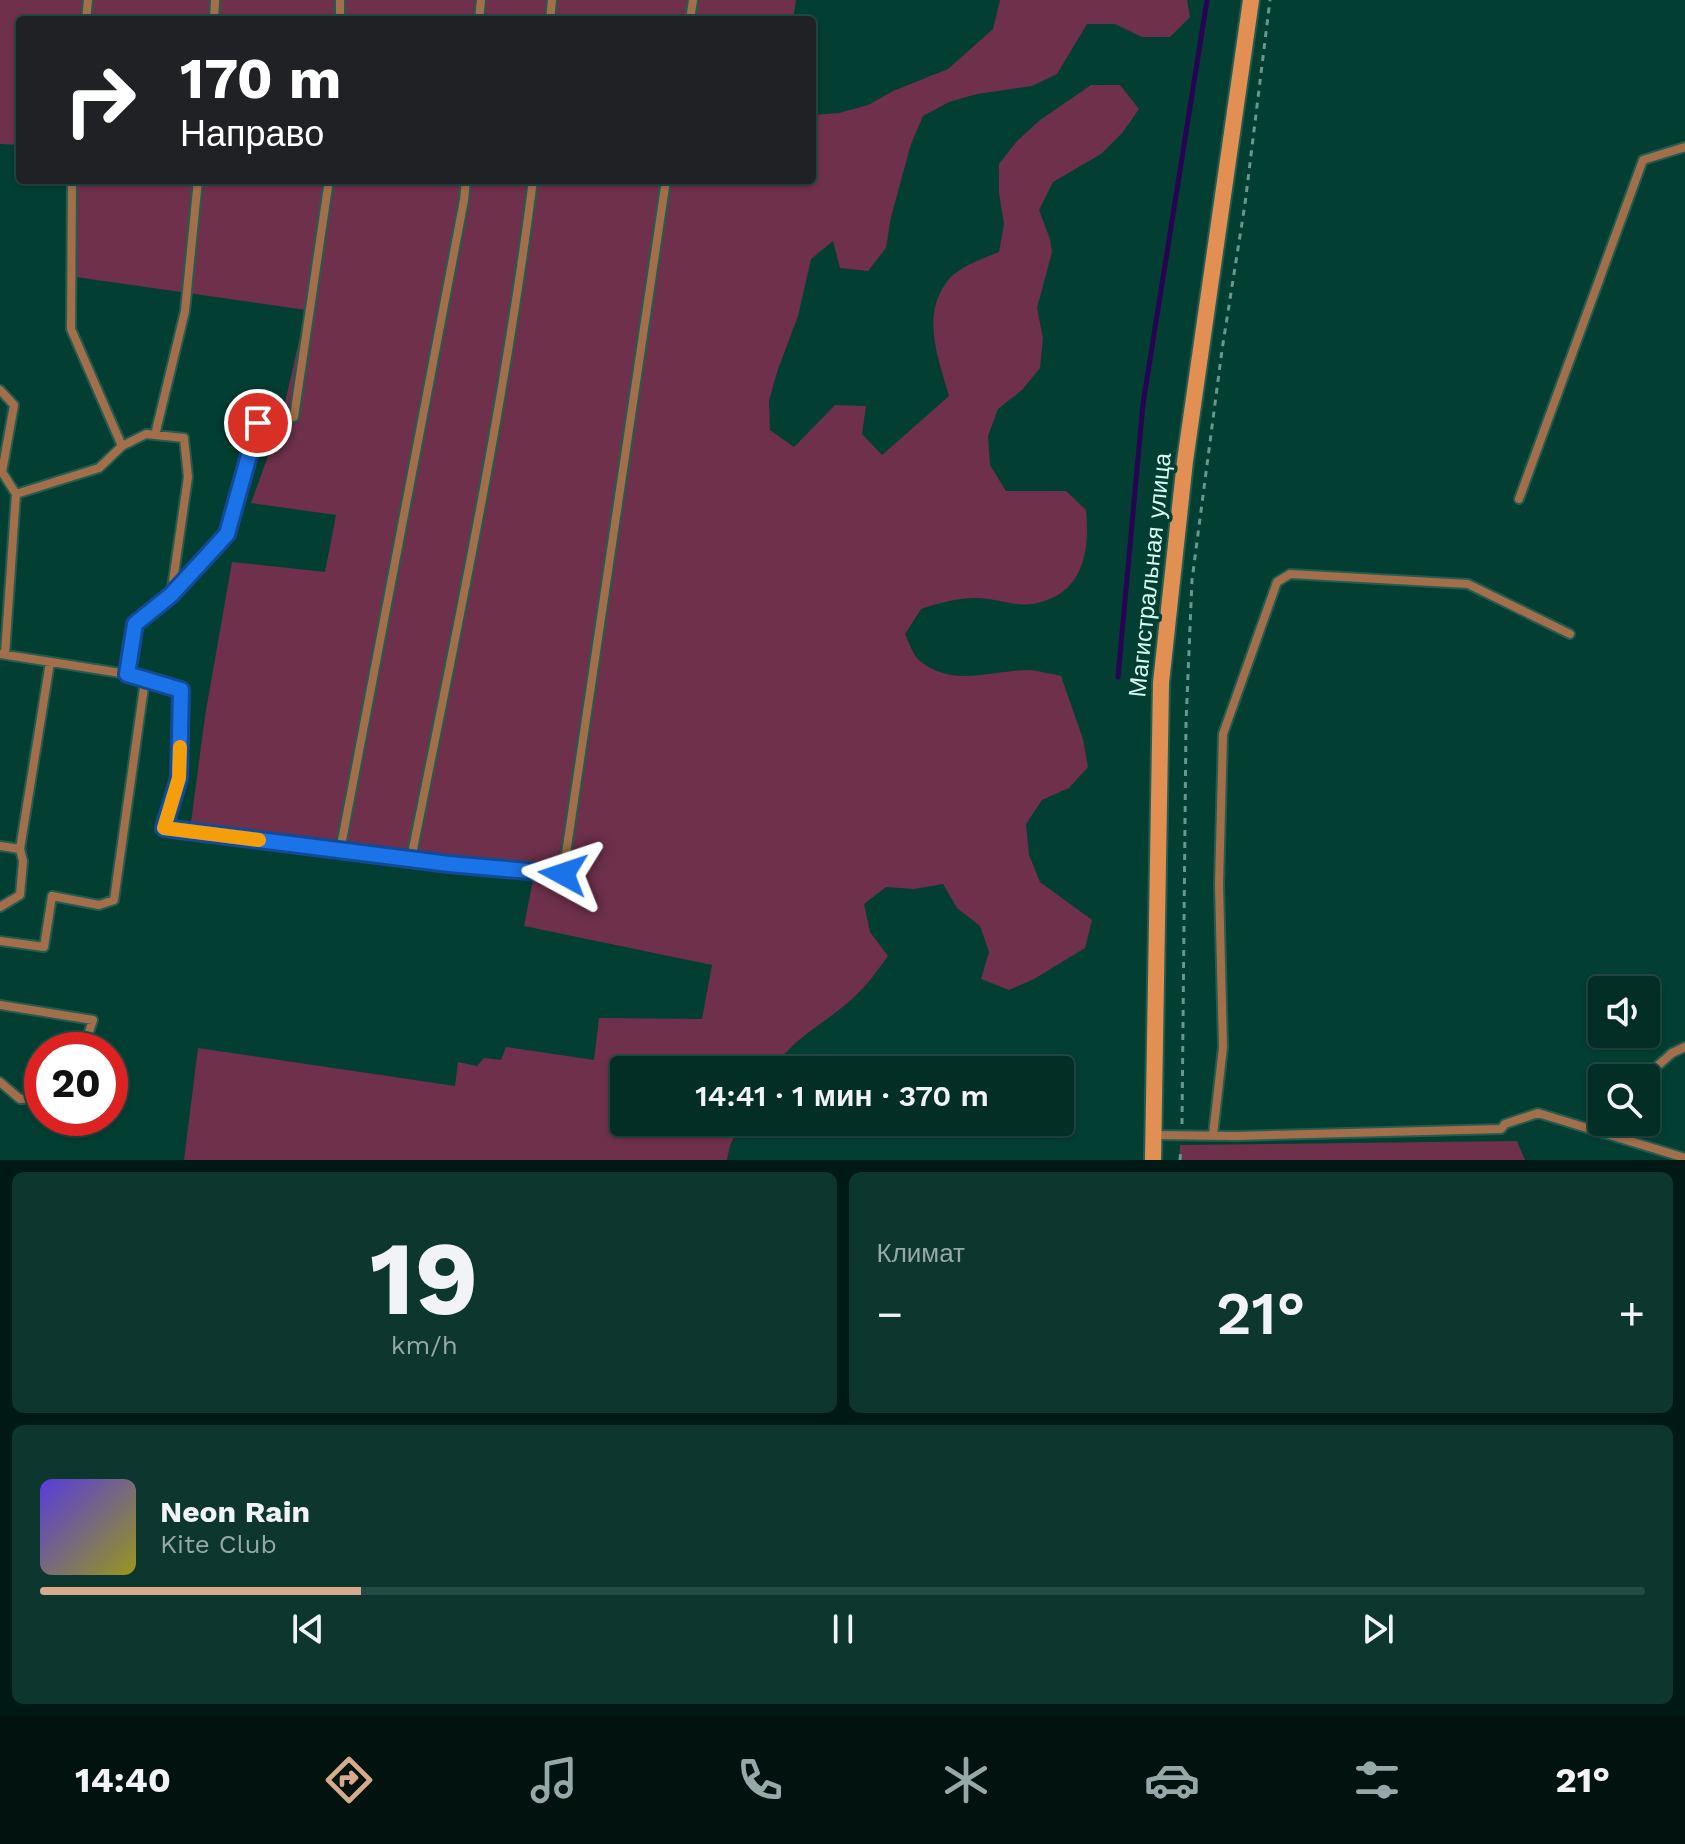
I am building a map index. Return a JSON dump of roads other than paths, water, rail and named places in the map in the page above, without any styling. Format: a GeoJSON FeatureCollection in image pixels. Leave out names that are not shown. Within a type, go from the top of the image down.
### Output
{"type":"FeatureCollection","features":[{"type":"Feature","properties":{"kind":"main road","name":"Магистральная улица"},"geometry":{"type":"LineString","coordinates":[[1153,1160],[1161,683],[1185,461],[1251,0]]}},
{"type":"Feature","properties":{"kind":"lane"},"geometry":{"type":"LineString","coordinates":[[1519,499],[1643,160],[1685,147]]}},
{"type":"Feature","properties":{"kind":"lane"},"geometry":{"type":"LineString","coordinates":[[72,184],[71,329],[122,446]]}},
{"type":"Feature","properties":{"kind":"lane"},"geometry":{"type":"LineString","coordinates":[[155,435],[185,311],[198,184]]}},
{"type":"Feature","properties":{"kind":"lane"},"geometry":{"type":"LineString","coordinates":[[127,674],[135,624],[171,595],[227,534],[258,423],[294,417],[328,184]]}},
{"type":"Feature","properties":{"kind":"lane"},"geometry":{"type":"LineString","coordinates":[[340,851],[466,184]]}},
{"type":"Feature","properties":{"kind":"lane"},"geometry":{"type":"LineString","coordinates":[[411,859],[474,544],[516,312],[532,184]]}},
{"type":"Feature","properties":{"kind":"lane"},"geometry":{"type":"LineString","coordinates":[[0,390],[14,405],[2,472],[16,494],[2,654],[127,674],[181,690],[179,778],[164,828],[340,851],[563,874],[665,184]]}},
{"type":"Feature","properties":{"kind":"lane"},"geometry":{"type":"LineString","coordinates":[[16,494],[99,468],[122,446],[146,434],[184,438],[188,477],[171,595]]}},
{"type":"Feature","properties":{"kind":"lane"},"geometry":{"type":"LineString","coordinates":[[1213,1135],[1223,1047],[1219,884],[1223,734],[1277,582],[1290,574],[1468,584],[1570,634]]}},
{"type":"Feature","properties":{"kind":"lane"},"geometry":{"type":"LineString","coordinates":[[0,907],[20,895],[23,861],[20,849],[50,662]]}},
{"type":"Feature","properties":{"kind":"lane"},"geometry":{"type":"LineString","coordinates":[[0,941],[44,947],[52,896],[99,905],[114,900],[145,680]]}},
{"type":"Feature","properties":{"kind":"lane"},"geometry":{"type":"LineString","coordinates":[[0,846],[20,849]]}},
{"type":"Feature","properties":{"kind":"lane"},"geometry":{"type":"LineString","coordinates":[[0,1005],[93,1020],[89,1032]]}},
{"type":"Feature","properties":{"kind":"lane"},"geometry":{"type":"LineString","coordinates":[[1660,1064],[1685,1047]]}},
{"type":"Feature","properties":{"kind":"lane"},"geometry":{"type":"LineString","coordinates":[[0,1082],[20,1099],[24,1099]]}},
{"type":"Feature","properties":{"kind":"lane"},"geometry":{"type":"LineString","coordinates":[[1154,1135],[1501,1129],[1505,1124],[1538,1113],[1685,1158]]}},
{"type":"Feature","properties":{"kind":"waterway"},"geometry":{"type":"LineString","coordinates":[[1118,677],[1143,404],[1207,0]]}}]}
